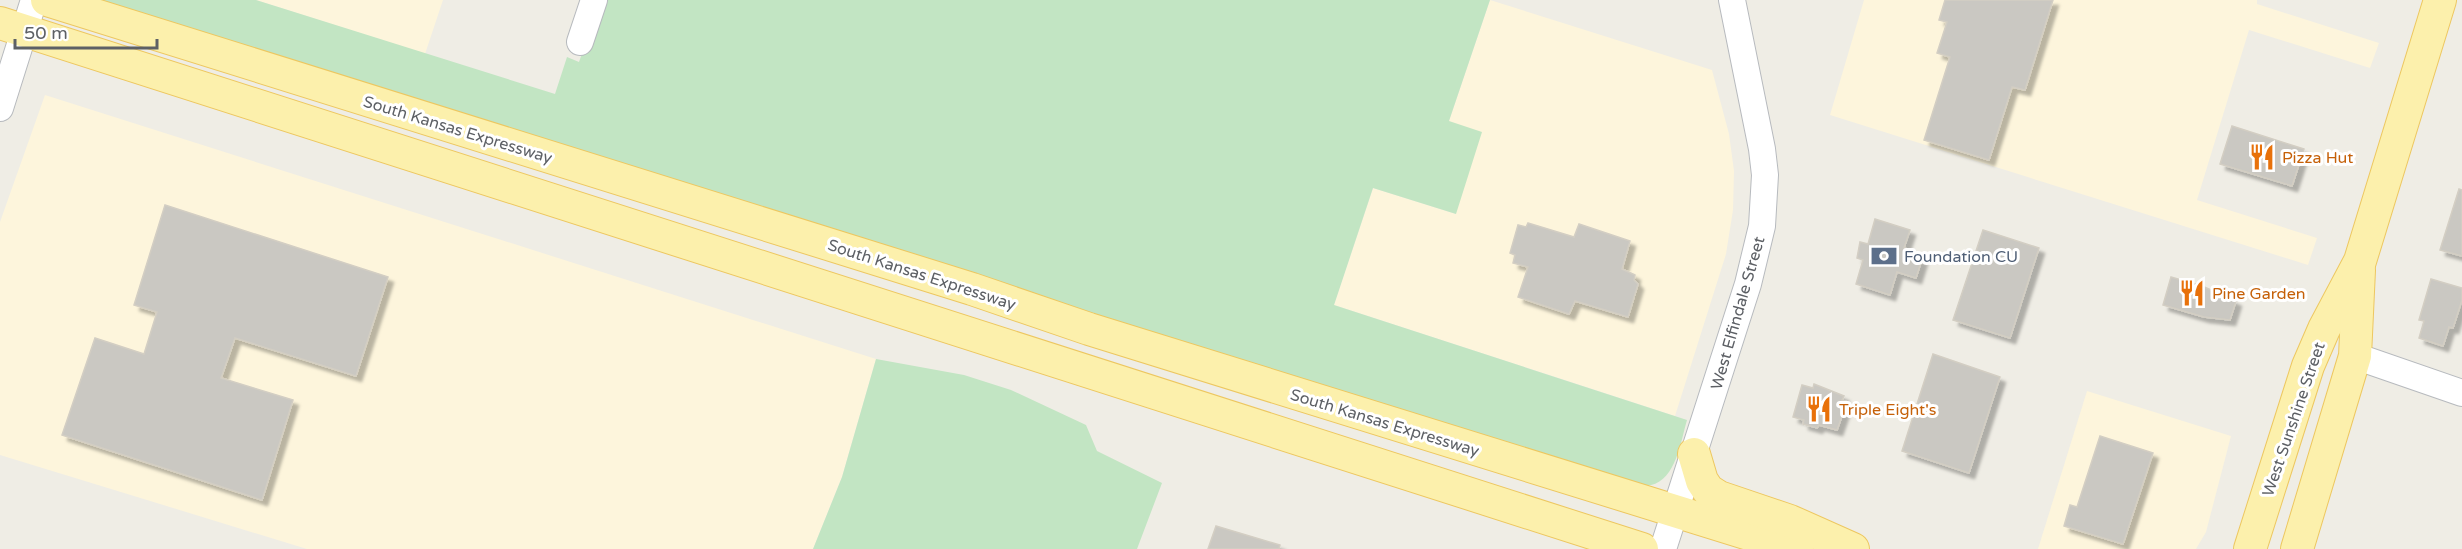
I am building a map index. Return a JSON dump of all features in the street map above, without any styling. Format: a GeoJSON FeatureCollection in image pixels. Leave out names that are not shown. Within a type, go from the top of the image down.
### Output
{"type":"FeatureCollection","features":[{"type":"Feature","properties":{"kind":"main road","name":"South Kansas Expressway"},"geometry":{"type":"LineString","coordinates":[[47,0],[972,290],[1089,329],[1797,549]]}},
{"type":"Feature","properties":{"kind":"main road","name":"West Sunshine Street"},"geometry":{"type":"LineString","coordinates":[[2250,549],[2308,366],[2324,329],[2360,261],[2440,0]]}},
{"type":"Feature","properties":{"kind":"main road"},"geometry":{"type":"LineString","coordinates":[[12,27],[1642,549]]}},
{"type":"Feature","properties":{"kind":"main road","name":"West Sunshine Street"},"geometry":{"type":"LineString","coordinates":[[2297,549],[2355,356],[2360,261]]}},
{"type":"Feature","properties":{"kind":"main road"},"geometry":{"type":"LineString","coordinates":[[2239,549],[2308,366]]}},
{"type":"Feature","properties":{"kind":"main road"},"geometry":{"type":"LineString","coordinates":[[1694,454],[1702,481],[1708,490],[1719,497],[1790,521],[1852,549]]}},
{"type":"Feature","properties":{"kind":"street"},"geometry":{"type":"LineString","coordinates":[[0,108],[12,27],[34,0]]}},
{"type":"Feature","properties":{"kind":"street"},"geometry":{"type":"LineString","coordinates":[[580,42],[594,0]]}},
{"type":"Feature","properties":{"kind":"street","name":"West Elfindale Street"},"geometry":{"type":"LineString","coordinates":[[1664,549],[1748,284],[1762,226],[1765,175],[1759,124],[1740,47],[1732,0]]}},
{"type":"Feature","properties":{"kind":"street"},"geometry":{"type":"LineString","coordinates":[[2355,356],[2462,393]]}},
{"type":"Feature","properties":{"kind":"shaded area"},"geometry":{"type":"Polygon","coordinates":[[[256,0],[443,0],[425,54],[256,0]]]}},
{"type":"Feature","properties":{"kind":"shaded area"},"geometry":{"type":"Polygon","coordinates":[[[1490,0],[1712,70],[1729,134],[1734,171],[1733,210],[1726,254],[1675,416],[1334,305],[1373,188],[1456,214],[1449,121],[1490,0]]]}},
{"type":"Feature","properties":{"kind":"shaded area"},"geometry":{"type":"Polygon","coordinates":[[[1864,0],[2257,0],[2257,4],[2379,43],[2370,68],[2249,30],[2197,200],[2317,238],[2308,265],[1830,115],[1864,0]]]}},
{"type":"Feature","properties":{"kind":"shaded area"},"geometry":{"type":"Polygon","coordinates":[[[45,95],[876,359],[842,477],[813,549],[307,549],[0,455],[0,222],[45,95]]]}},
{"type":"Feature","properties":{"kind":"shaded area"},"geometry":{"type":"Polygon","coordinates":[[[2087,391],[2231,436],[2206,532],[2196,549],[2038,549],[2087,391]]]}},
{"type":"Feature","properties":{"kind":"green space"},"geometry":{"type":"Polygon","coordinates":[[[82,0],[256,0],[555,94],[567,57],[579,62],[601,0],[1490,0],[1449,121],[1482,132],[1456,214],[1373,188],[1334,305],[1687,420],[1680,448],[1666,476],[1659,482],[1637,485],[82,0]]]}},
{"type":"Feature","properties":{"kind":"green space"},"geometry":{"type":"Polygon","coordinates":[[[876,359],[964,375],[1011,390],[1086,425],[1097,451],[1162,483],[1137,549],[813,549],[842,477],[876,359]]]}},
{"type":"Feature","properties":{"kind":"building"},"geometry":{"type":"Polygon","coordinates":[[[1945,0],[2053,0],[2025,90],[2012,87],[1989,160],[1924,140],[1950,57],[1937,53],[1947,22],[1939,20],[1945,0]]]}},
{"type":"Feature","properties":{"kind":"building","name":"Pizza Hut"},"geometry":{"type":"Polygon","coordinates":[[[2232,126],[2304,149],[2292,186],[2220,164],[2232,126]]]}},
{"type":"Feature","properties":{"kind":"building"},"geometry":{"type":"Polygon","coordinates":[[[2459,189],[2462,190],[2462,256],[2440,250],[2459,189]]]}},
{"type":"Feature","properties":{"kind":"building"},"geometry":{"type":"Polygon","coordinates":[[[165,205],[388,277],[356,376],[235,338],[221,378],[293,400],[262,500],[62,435],[95,338],[144,354],[157,312],[134,305],[165,205]]]}},
{"type":"Feature","properties":{"kind":"building","name":"Foundation CU"},"geometry":{"type":"Polygon","coordinates":[[[1875,219],[1910,230],[1904,248],[1907,249],[1905,254],[1922,259],[1916,278],[1897,272],[1890,295],[1856,284],[1863,260],[1857,258],[1860,242],[1868,244],[1875,219]]]}},
{"type":"Feature","properties":{"kind":"building"},"geometry":{"type":"Polygon","coordinates":[[[1528,223],[1574,237],[1579,224],[1630,241],[1622,269],[1635,275],[1634,280],[1638,284],[1628,317],[1575,301],[1569,314],[1518,297],[1528,267],[1513,263],[1515,255],[1510,253],[1518,225],[1526,227],[1528,223]]]}},
{"type":"Feature","properties":{"kind":"building"},"geometry":{"type":"Polygon","coordinates":[[[1983,230],[2039,248],[2010,338],[1953,320],[1983,230]]]}},
{"type":"Feature","properties":{"kind":"building","name":"Pine Garden"},"geometry":{"type":"Polygon","coordinates":[[[2171,277],[2202,286],[2236,301],[2230,320],[2204,317],[2163,305],[2171,277]]]}},
{"type":"Feature","properties":{"kind":"building"},"geometry":{"type":"Polygon","coordinates":[[[2431,279],[2462,288],[2462,300],[2453,328],[2449,327],[2443,346],[2419,338],[2424,321],[2419,320],[2431,279]]]}},
{"type":"Feature","properties":{"kind":"building"},"geometry":{"type":"Polygon","coordinates":[[[1933,354],[2000,377],[1969,473],[1902,451],[1933,354]]]}},
{"type":"Feature","properties":{"kind":"building","name":"Triple Eight's"},"geometry":{"type":"Polygon","coordinates":[[[1814,384],[1844,396],[1842,400],[1847,402],[1837,430],[1803,424],[1804,420],[1793,417],[1802,385],[1813,388],[1814,384]]]}},
{"type":"Feature","properties":{"kind":"building"},"geometry":{"type":"Polygon","coordinates":[[[2100,436],[2153,453],[2123,544],[2064,526],[2070,505],[2077,507],[2100,436]]]}},
{"type":"Feature","properties":{"kind":"building"},"geometry":{"type":"Polygon","coordinates":[[[1216,526],[1280,545],[1279,549],[1208,549],[1216,526]]]}},
{"type":"Feature","properties":{"kind":"place","name":"Pizza Hut"},"geometry":{"type":"Point","coordinates":[2262,157]}},
{"type":"Feature","properties":{"kind":"place","name":"Foundation CU"},"geometry":{"type":"Point","coordinates":[1884,256]}},
{"type":"Feature","properties":{"kind":"place","name":"Pine Garden"},"geometry":{"type":"Point","coordinates":[2192,293]}},
{"type":"Feature","properties":{"kind":"place","name":"Triple Eight's"},"geometry":{"type":"Point","coordinates":[1819,409]}}]}
